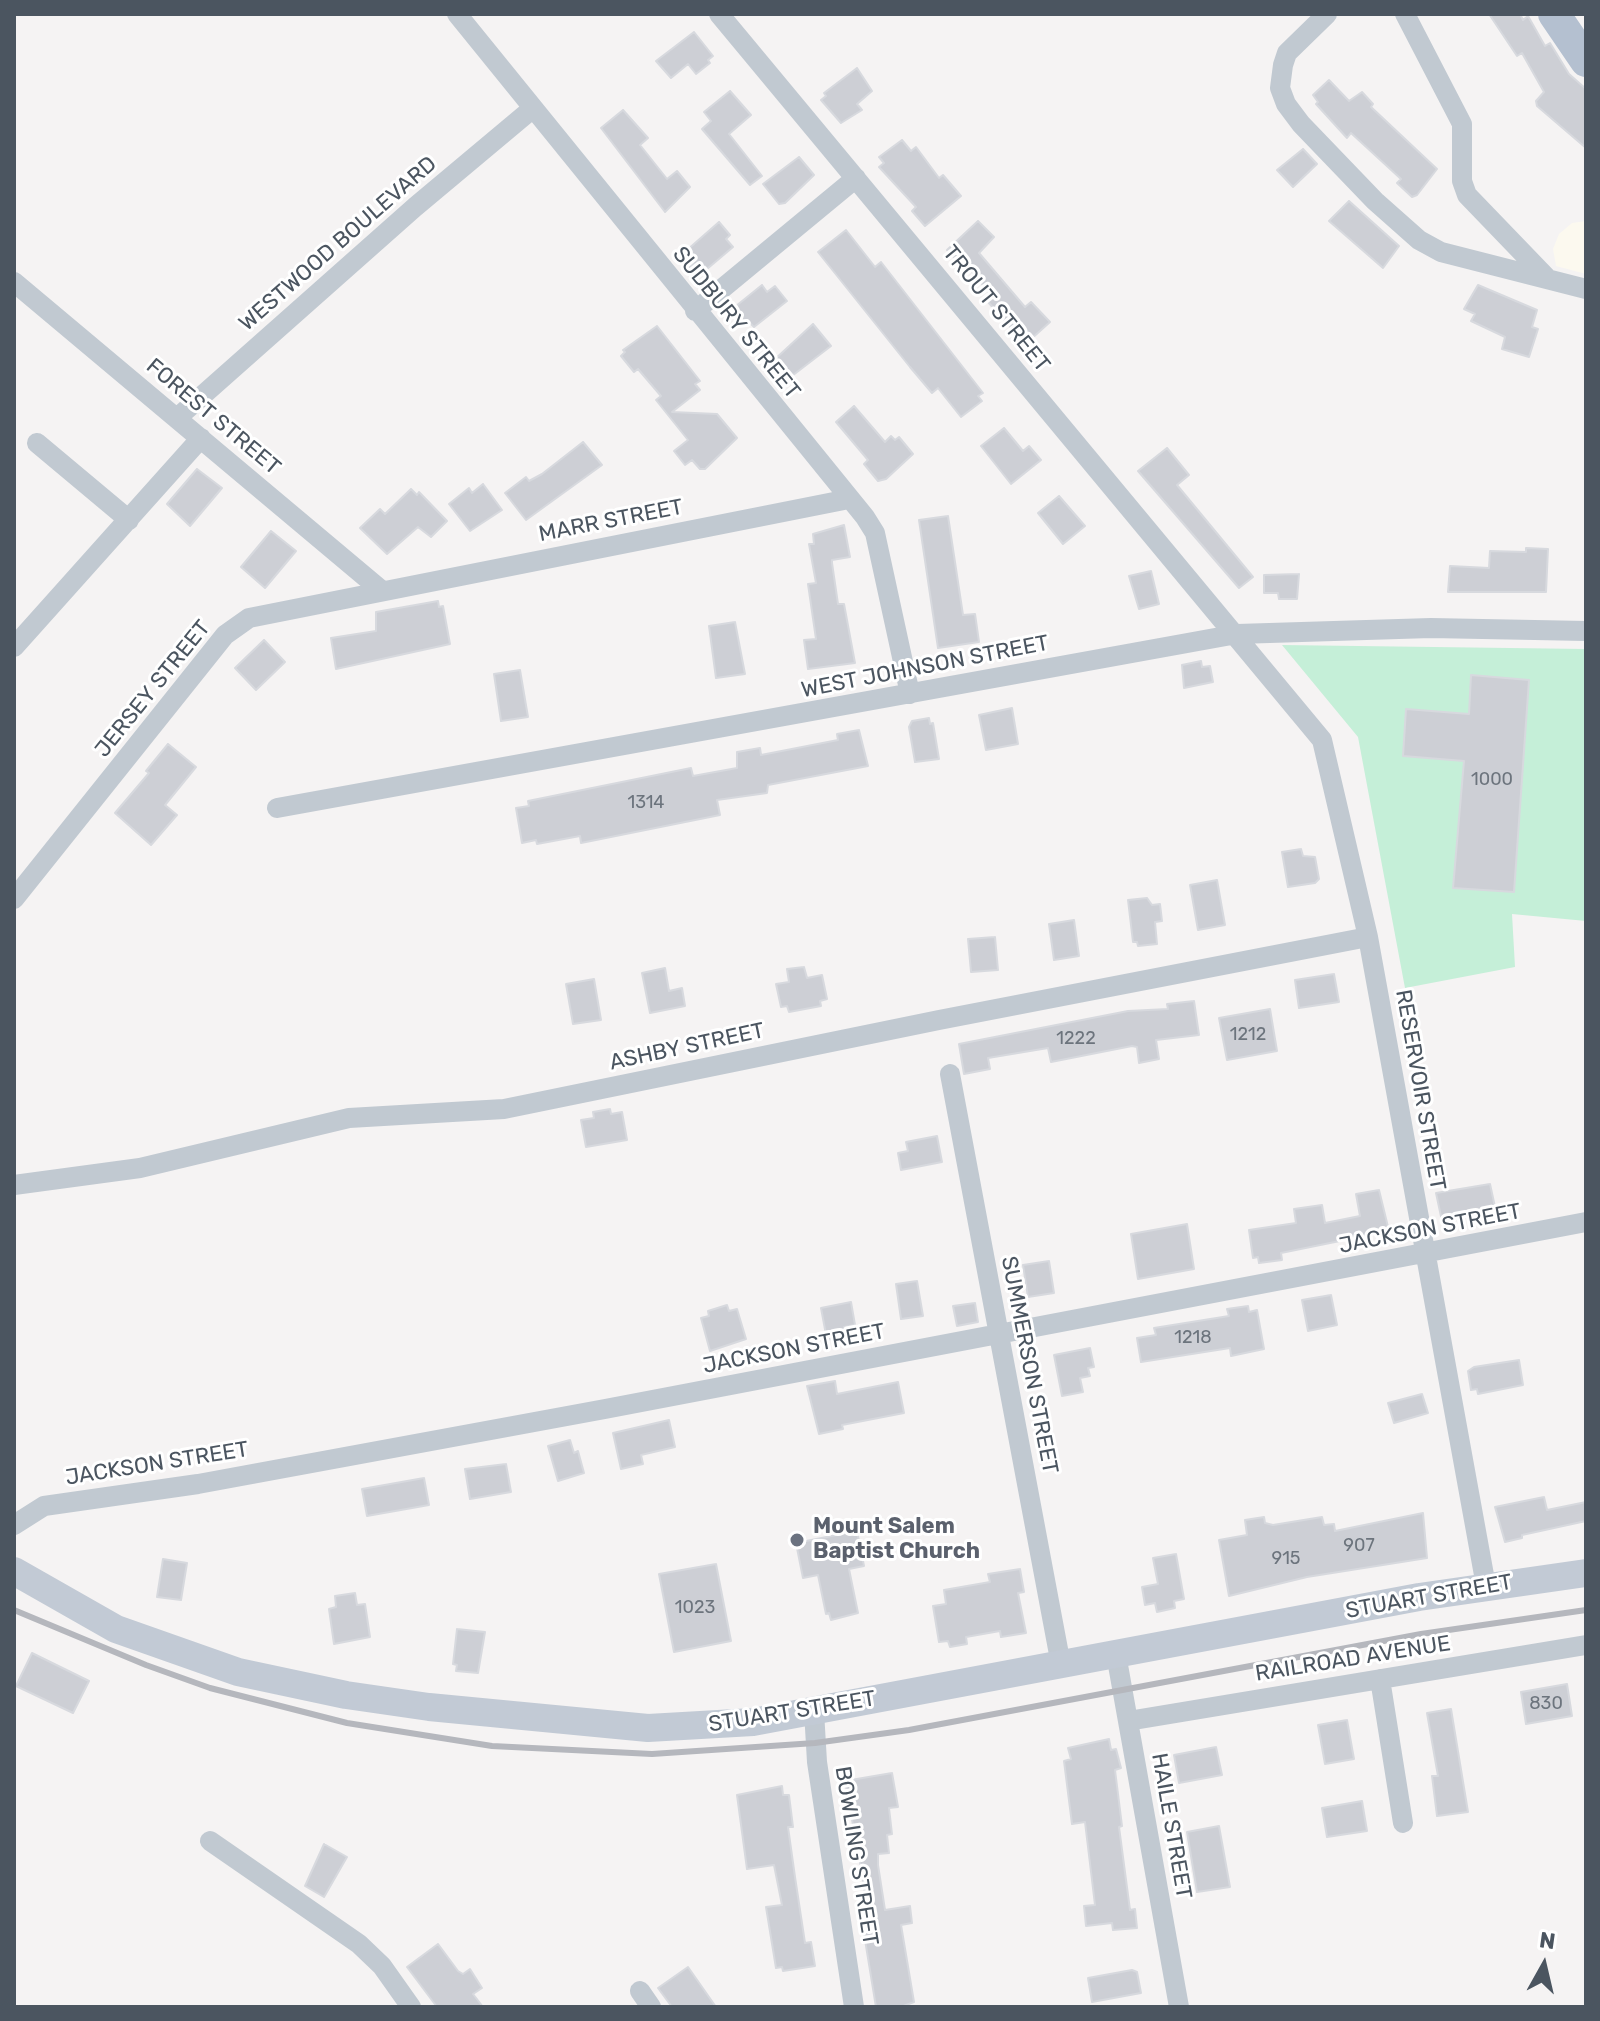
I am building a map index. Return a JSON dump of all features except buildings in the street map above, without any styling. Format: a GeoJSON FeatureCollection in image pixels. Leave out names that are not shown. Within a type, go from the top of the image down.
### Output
{"type":"FeatureCollection","features":[{"type":"Feature","properties":{"kind":"main road"},"geometry":{"type":"LineString","coordinates":[[1554,14],[1586,61]]}},
{"type":"Feature","properties":{"kind":"street","name":"SUDBURY STREET"},"geometry":{"type":"LineString","coordinates":[[457,14],[875,533],[910,694]]}},
{"type":"Feature","properties":{"kind":"street","name":"TROUT STREET"},"geometry":{"type":"LineString","coordinates":[[719,14],[1237,634]]}},
{"type":"Feature","properties":{"kind":"street"},"geometry":{"type":"LineString","coordinates":[[1327,14],[1287,53],[1283,65],[1280,88],[1286,104],[1301,124],[1375,201],[1419,240],[1441,252],[1586,289]]}},
{"type":"Feature","properties":{"kind":"street"},"geometry":{"type":"LineString","coordinates":[[1405,14],[1462,124],[1462,181],[1467,195],[1548,279]]}},
{"type":"Feature","properties":{"kind":"street","name":"WESTWOOD BOULEVARD"},"geometry":{"type":"LineString","coordinates":[[177,418],[415,207],[532,109]]}},
{"type":"Feature","properties":{"kind":"street"},"geometry":{"type":"LineString","coordinates":[[695,311],[856,178]]}},
{"type":"Feature","properties":{"kind":"street","name":"FOREST STREET"},"geometry":{"type":"LineString","coordinates":[[14,282],[381,590]]}},
{"type":"Feature","properties":{"kind":"street"},"geometry":{"type":"LineString","coordinates":[[14,647],[201,438]]}},
{"type":"Feature","properties":{"kind":"street"},"geometry":{"type":"LineString","coordinates":[[37,443],[129,520]]}},
{"type":"Feature","properties":{"kind":"street","name":"MARR STREET"},"geometry":{"type":"LineString","coordinates":[[381,590],[849,499]]}},
{"type":"Feature","properties":{"kind":"street","name":"JERSEY STREET"},"geometry":{"type":"LineString","coordinates":[[14,899],[225,635],[249,618],[381,590]]}},
{"type":"Feature","properties":{"kind":"street","name":"WEST JOHNSON STREET"},"geometry":{"type":"LineString","coordinates":[[277,808],[1237,634],[1431,628],[1586,631]]}},
{"type":"Feature","properties":{"kind":"street","name":"RESERVOIR STREET"},"geometry":{"type":"LineString","coordinates":[[1237,634],[1322,740],[1368,937],[1486,1586]]}},
{"type":"Feature","properties":{"kind":"street","name":"ASHBY STREET"},"geometry":{"type":"LineString","coordinates":[[14,1185],[140,1168],[349,1118],[504,1109],[1368,937]]}},
{"type":"Feature","properties":{"kind":"street","name":"SUMMERSON STREET"},"geometry":{"type":"LineString","coordinates":[[950,1074],[1061,1665]]}},
{"type":"Feature","properties":{"kind":"street","name":"JACKSON STREET"},"geometry":{"type":"LineString","coordinates":[[14,1525],[44,1506],[198,1484],[1425,1255],[1586,1222]]}},
{"type":"Feature","properties":{"kind":"street","name":"STUART STREET"},"geometry":{"type":"LineString","coordinates":[[14,1571],[86,1614],[170,1651],[238,1672],[346,1695],[530,1718],[648,1728],[723,1726],[814,1711],[1486,1586],[1586,1573]]}},
{"type":"Feature","properties":{"kind":"street","name":"RAILROAD AVENUE"},"geometry":{"type":"LineString","coordinates":[[1128,1721],[1586,1645]]}},
{"type":"Feature","properties":{"kind":"street","name":"HAILE STREET"},"geometry":{"type":"LineString","coordinates":[[1116,1654],[1179,2007]]}},
{"type":"Feature","properties":{"kind":"street"},"geometry":{"type":"LineString","coordinates":[[1380,1679],[1403,1823]]}},
{"type":"Feature","properties":{"kind":"street","name":"BOWLING STREET"},"geometry":{"type":"LineString","coordinates":[[814,1711],[817,1762],[854,2007]]}},
{"type":"Feature","properties":{"kind":"street"},"geometry":{"type":"LineString","coordinates":[[210,1841],[359,1944],[382,1966],[411,2007]]}},
{"type":"Feature","properties":{"kind":"shaded area"},"geometry":{"type":"Polygon","coordinates":[[[1586,221],[1586,274],[1556,266],[1553,249],[1559,234],[1572,223],[1586,221]]]}},
{"type":"Feature","properties":{"kind":"green space"},"geometry":{"type":"Polygon","coordinates":[[[1282,645],[1586,649],[1586,921],[1512,914],[1515,967],[1405,988],[1358,737],[1282,645]]]}},
{"type":"Feature","properties":{"kind":"railway"},"geometry":{"type":"LineString","coordinates":[[14,1610],[210,1688],[347,1723],[492,1746],[652,1754],[815,1743],[909,1730],[1421,1634],[1586,1610]]}},
{"type":"Feature","properties":{"kind":"place","name":"Mount Salem Baptist Church"},"geometry":{"type":"Point","coordinates":[797,1540]}}]}
